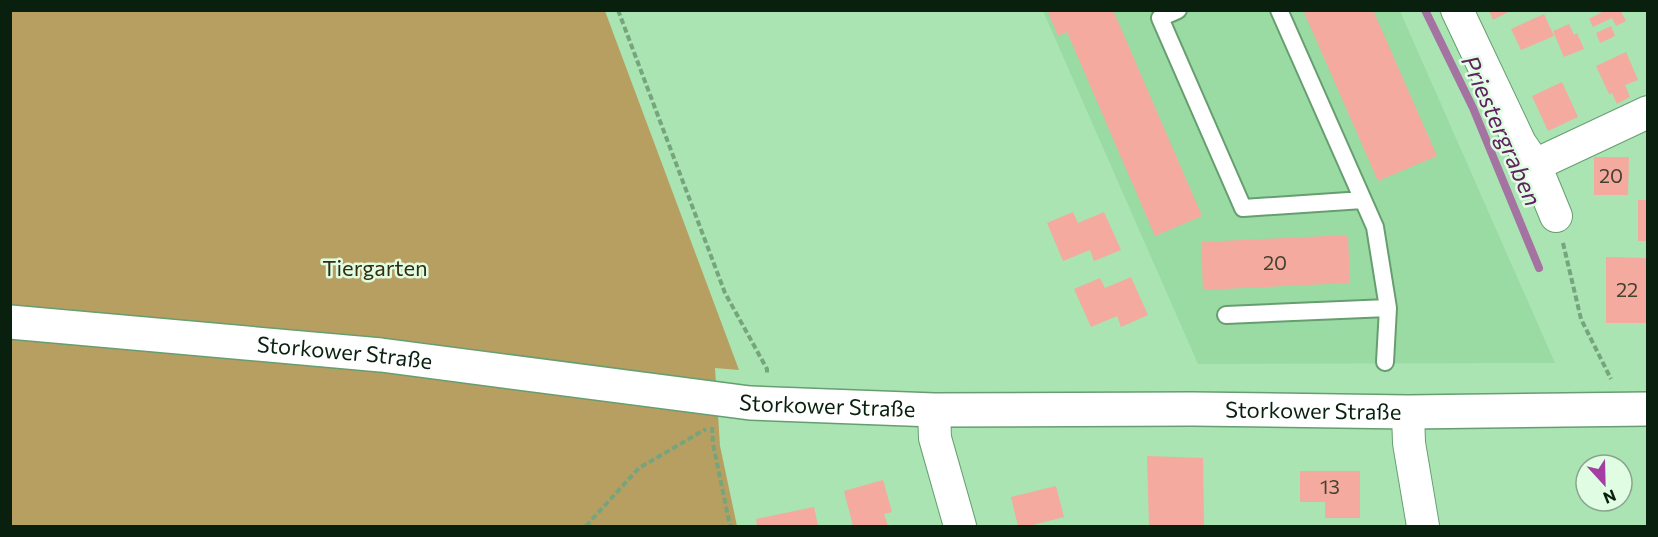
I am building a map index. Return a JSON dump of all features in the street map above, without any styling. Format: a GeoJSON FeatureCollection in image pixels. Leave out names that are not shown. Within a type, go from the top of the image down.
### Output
{"type":"FeatureCollection","features":[{"type":"Feature","properties":{"kind":"main road","name":"Storkower Straße"},"geometry":{"type":"LineString","coordinates":[[10,322],[381,355],[734,402],[771,404],[934,410],[1192,409],[1408,412],[1637,409]]}},
{"type":"Feature","properties":{"kind":"street"},"geometry":{"type":"LineString","coordinates":[[1457,10],[1516,134],[1535,165],[1556,216]]}},
{"type":"Feature","properties":{"kind":"street"},"geometry":{"type":"LineString","coordinates":[[1535,165],[1647,112]]}},
{"type":"Feature","properties":{"kind":"street"},"geometry":{"type":"LineString","coordinates":[[934,410],[935,438],[960,526]]}},
{"type":"Feature","properties":{"kind":"street"},"geometry":{"type":"LineString","coordinates":[[1408,412],[1411,457],[1423,526]]}},
{"type":"Feature","properties":{"kind":"lane"},"geometry":{"type":"LineString","coordinates":[[1178,10],[1160,18],[1243,208],[1363,200]]}},
{"type":"Feature","properties":{"kind":"lane"},"geometry":{"type":"LineString","coordinates":[[1279,10],[1375,227],[1388,308],[1385,362]]}},
{"type":"Feature","properties":{"kind":"lane"},"geometry":{"type":"LineString","coordinates":[[1226,315],[1388,308]]}},
{"type":"Feature","properties":{"kind":"path"},"geometry":{"type":"LineString","coordinates":[[618,10],[726,293],[767,369],[771,404]]}},
{"type":"Feature","properties":{"kind":"path"},"geometry":{"type":"LineString","coordinates":[[1556,216],[1581,319],[1637,409]]}},
{"type":"Feature","properties":{"kind":"path"},"geometry":{"type":"LineString","coordinates":[[586,526],[639,468],[712,425],[713,444],[730,526]]}},
{"type":"Feature","properties":{"kind":"shaded area"},"geometry":{"type":"Polygon","coordinates":[[[1043,11],[1400,11],[1555,363],[1198,364],[1043,11]]]}},
{"type":"Feature","properties":{"kind":"green space","name":"Tiergarten"},"geometry":{"type":"Polygon","coordinates":[[[10,11],[605,11],[739,370],[715,368],[720,446],[737,526],[11,526],[10,11]]]}},
{"type":"Feature","properties":{"kind":"building"},"geometry":{"type":"Polygon","coordinates":[[[1047,10],[1113,10],[1202,216],[1155,236],[1067,32],[1058,36],[1047,10]]]}},
{"type":"Feature","properties":{"kind":"building"},"geometry":{"type":"Polygon","coordinates":[[[1303,10],[1373,10],[1437,156],[1378,181],[1303,10]]]}},
{"type":"Feature","properties":{"kind":"building"},"geometry":{"type":"Polygon","coordinates":[[[1489,10],[1512,10],[1493,20],[1489,10]]]}},
{"type":"Feature","properties":{"kind":"building"},"geometry":{"type":"Polygon","coordinates":[[[1606,10],[1620,10],[1626,21],[1616,26],[1612,18],[1593,27],[1589,19],[1606,10]]]}},
{"type":"Feature","properties":{"kind":"building"},"geometry":{"type":"Polygon","coordinates":[[[1544,14],[1554,36],[1521,50],[1511,29],[1544,14]]]}},
{"type":"Feature","properties":{"kind":"building"},"geometry":{"type":"Polygon","coordinates":[[[1569,24],[1574,35],[1577,33],[1584,49],[1564,57],[1553,31],[1569,24]]]}},
{"type":"Feature","properties":{"kind":"building"},"geometry":{"type":"Polygon","coordinates":[[[1611,26],[1615,36],[1600,43],[1596,33],[1611,26]]]}},
{"type":"Feature","properties":{"kind":"building"},"geometry":{"type":"Polygon","coordinates":[[[1626,52],[1638,80],[1625,85],[1630,97],[1617,104],[1612,93],[1609,94],[1596,66],[1626,52]]]}},
{"type":"Feature","properties":{"kind":"building"},"geometry":{"type":"Polygon","coordinates":[[[1562,82],[1578,117],[1548,131],[1532,96],[1562,82]]]}},
{"type":"Feature","properties":{"kind":"building"},"geometry":{"type":"Polygon","coordinates":[[[1594,157],[1629,157],[1628,195],[1594,195],[1594,157]]]}},
{"type":"Feature","properties":{"kind":"building"},"geometry":{"type":"Polygon","coordinates":[[[1638,200],[1648,200],[1648,241],[1638,241],[1638,200]]]}},
{"type":"Feature","properties":{"kind":"building"},"geometry":{"type":"Polygon","coordinates":[[[1073,212],[1078,223],[1104,212],[1121,250],[1094,261],[1090,250],[1063,261],[1047,223],[1073,212]]]}},
{"type":"Feature","properties":{"kind":"building"},"geometry":{"type":"Polygon","coordinates":[[[1348,235],[1350,283],[1203,290],[1201,242],[1348,235]]]}},
{"type":"Feature","properties":{"kind":"building"},"geometry":{"type":"Polygon","coordinates":[[[1606,257],[1648,258],[1648,323],[1606,323],[1606,257]]]}},
{"type":"Feature","properties":{"kind":"building"},"geometry":{"type":"Polygon","coordinates":[[[1131,277],[1148,315],[1121,327],[1117,316],[1091,327],[1074,289],[1100,278],[1105,288],[1131,277]]]}},
{"type":"Feature","properties":{"kind":"building"},"geometry":{"type":"Polygon","coordinates":[[[1147,456],[1203,458],[1204,526],[1149,526],[1147,456]]]}},
{"type":"Feature","properties":{"kind":"building"},"geometry":{"type":"Polygon","coordinates":[[[1300,471],[1360,471],[1360,518],[1325,518],[1325,502],[1300,502],[1300,471]]]}},
{"type":"Feature","properties":{"kind":"building"},"geometry":{"type":"Polygon","coordinates":[[[883,480],[892,512],[884,514],[888,526],[853,526],[844,491],[883,480]]]}},
{"type":"Feature","properties":{"kind":"building"},"geometry":{"type":"Polygon","coordinates":[[[1056,486],[1064,517],[1029,526],[1018,526],[1011,497],[1056,486]]]}},
{"type":"Feature","properties":{"kind":"building"},"geometry":{"type":"Polygon","coordinates":[[[814,507],[818,526],[757,526],[756,519],[814,507]]]}},
{"type":"Feature","properties":{"kind":"waterway","name":"Priestergraben"},"geometry":{"type":"LineString","coordinates":[[1425,10],[1473,108],[1539,268]]}}]}
